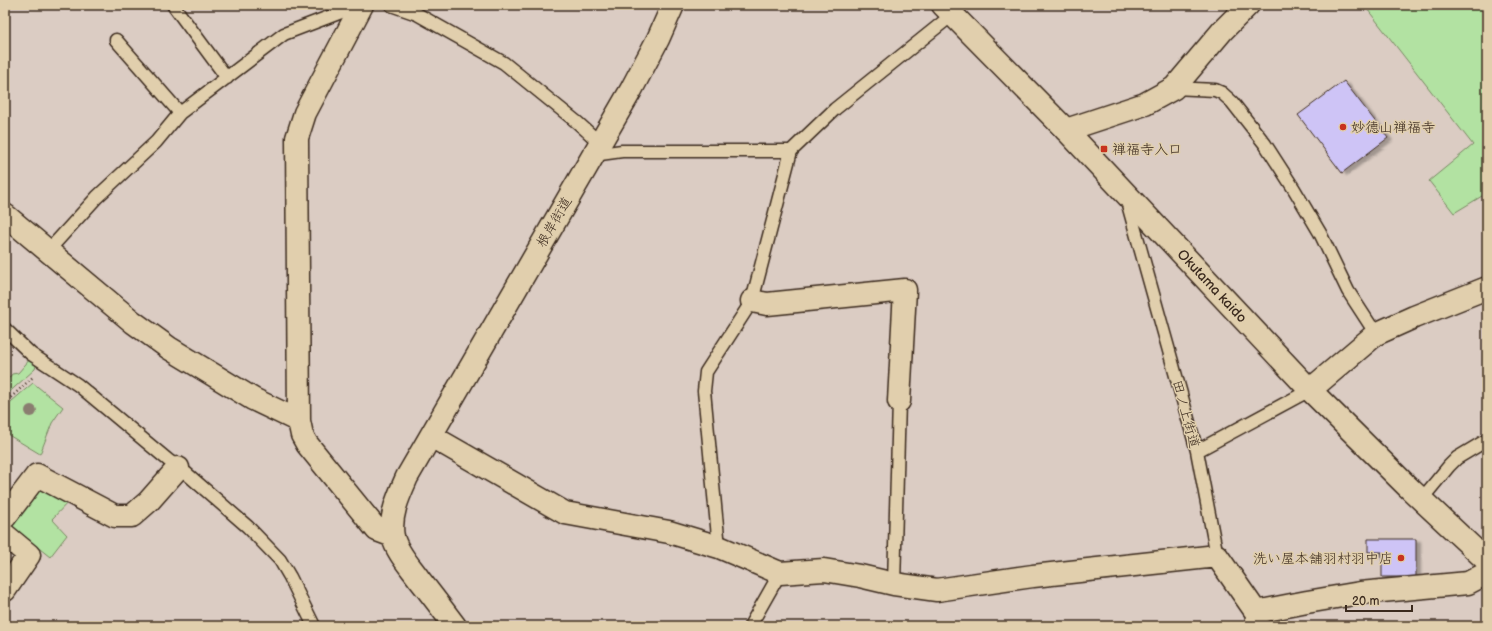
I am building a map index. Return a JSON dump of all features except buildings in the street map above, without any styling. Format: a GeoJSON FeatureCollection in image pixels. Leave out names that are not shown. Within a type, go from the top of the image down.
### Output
{"type":"FeatureCollection","features":[{"type":"Feature","properties":{"kind":"street"},"geometry":{"type":"LineString","coordinates":[[361,5],[305,114],[297,138],[299,421],[302,435],[307,444],[377,530],[393,536],[397,548],[403,557],[455,626]]}},
{"type":"Feature","properties":{"kind":"street","name":"根岸街道"},"geometry":{"type":"LineString","coordinates":[[393,536],[393,524],[398,497],[407,477],[597,149],[658,39],[673,5]]}},
{"type":"Feature","properties":{"kind":"street"},"geometry":{"type":"LineString","coordinates":[[1066,130],[1145,104],[1174,88],[1223,30],[1248,5]]}},
{"type":"Feature","properties":{"kind":"street","name":"Okutama kaido"},"geometry":{"type":"LineString","coordinates":[[952,8],[1310,390],[1421,500],[1487,561]]}},
{"type":"Feature","properties":{"kind":"street"},"geometry":{"type":"LineString","coordinates":[[5,215],[133,322],[169,348],[253,399],[299,421]]}},
{"type":"Feature","properties":{"kind":"street"},"geometry":{"type":"LineString","coordinates":[[1310,390],[1376,334],[1487,288]]}},
{"type":"Feature","properties":{"kind":"street"},"geometry":{"type":"LineString","coordinates":[[752,302],[767,304],[905,290],[899,401]]}},
{"type":"Feature","properties":{"kind":"street"},"geometry":{"type":"LineString","coordinates":[[431,436],[564,513],[669,532],[719,547],[780,573],[824,570],[894,584],[937,590],[1033,576],[1217,556]]}},
{"type":"Feature","properties":{"kind":"street"},"geometry":{"type":"LineString","coordinates":[[5,517],[37,475],[115,516],[132,516],[178,468]]}},
{"type":"Feature","properties":{"kind":"street"},"geometry":{"type":"LineString","coordinates":[[5,535],[29,555],[5,590]]}},
{"type":"Feature","properties":{"kind":"street","name":"田ノ上街道"},"geometry":{"type":"LineString","coordinates":[[1217,556],[1257,619]]}},
{"type":"Feature","properties":{"kind":"street"},"geometry":{"type":"LineString","coordinates":[[1257,619],[1307,602],[1360,593],[1468,583],[1487,573]]}},
{"type":"Feature","properties":{"kind":"lane"},"geometry":{"type":"LineString","coordinates":[[173,5],[227,78]]}},
{"type":"Feature","properties":{"kind":"lane"},"geometry":{"type":"LineString","coordinates":[[48,252],[97,197],[156,142],[180,113],[284,34],[361,5]]}},
{"type":"Feature","properties":{"kind":"lane"},"geometry":{"type":"LineString","coordinates":[[391,5],[420,10],[504,63],[578,123],[597,149],[622,151],[792,151]]}},
{"type":"Feature","properties":{"kind":"lane"},"geometry":{"type":"LineString","coordinates":[[719,547],[704,391],[706,372],[752,302],[792,151],[835,109],[952,8]]}},
{"type":"Feature","properties":{"kind":"lane"},"geometry":{"type":"LineString","coordinates":[[116,40],[180,113]]}},
{"type":"Feature","properties":{"kind":"lane"},"geometry":{"type":"LineString","coordinates":[[1174,88],[1215,90],[1222,93],[1232,102],[1265,144],[1294,189],[1320,233],[1348,292],[1376,334]]}},
{"type":"Feature","properties":{"kind":"lane","name":"田ノ上街道"},"geometry":{"type":"LineString","coordinates":[[1125,194],[1197,451],[1217,556]]}},
{"type":"Feature","properties":{"kind":"lane"},"geometry":{"type":"LineString","coordinates":[[5,328],[31,354],[78,385],[186,473],[248,527],[280,560],[314,626]]}},
{"type":"Feature","properties":{"kind":"lane"},"geometry":{"type":"LineString","coordinates":[[1197,451],[1310,390]]}},
{"type":"Feature","properties":{"kind":"lane"},"geometry":{"type":"LineString","coordinates":[[894,584],[899,401]]}},
{"type":"Feature","properties":{"kind":"lane"},"geometry":{"type":"LineString","coordinates":[[1421,500],[1457,458],[1487,440]]}},
{"type":"Feature","properties":{"kind":"lane"},"geometry":{"type":"LineString","coordinates":[[750,626],[780,573]]}},
{"type":"Feature","properties":{"kind":"path"},"geometry":{"type":"LineString","coordinates":[[5,403],[46,363]]}},
{"type":"Feature","properties":{"kind":"green space"},"geometry":{"type":"Polygon","coordinates":[[[1364,5],[1487,5],[1487,193],[1454,213],[1429,181],[1473,145],[1364,5]]]}},
{"type":"Feature","properties":{"kind":"green space"},"geometry":{"type":"Polygon","coordinates":[[[31,358],[35,361],[35,369],[5,396],[5,383],[12,374],[18,373],[31,358]]]}},
{"type":"Feature","properties":{"kind":"green space"},"geometry":{"type":"Polygon","coordinates":[[[33,383],[63,407],[52,423],[40,454],[5,433],[5,407],[33,383]]]}},
{"type":"Feature","properties":{"kind":"green space"},"geometry":{"type":"Polygon","coordinates":[[[36,485],[71,499],[52,519],[67,535],[50,557],[40,549],[33,547],[7,527],[36,485]]]}},
{"type":"Feature","properties":{"kind":"place","name":"妙德山禅福寺"},"geometry":{"type":"Point","coordinates":[1343,127]}},
{"type":"Feature","properties":{"kind":"place","name":"禅福寺入口"},"geometry":{"type":"Point","coordinates":[1104,149]}},
{"type":"Feature","properties":{"kind":"place","name":"洗い屋本舗羽村羽中店"},"geometry":{"type":"Point","coordinates":[1401,558]}}]}
